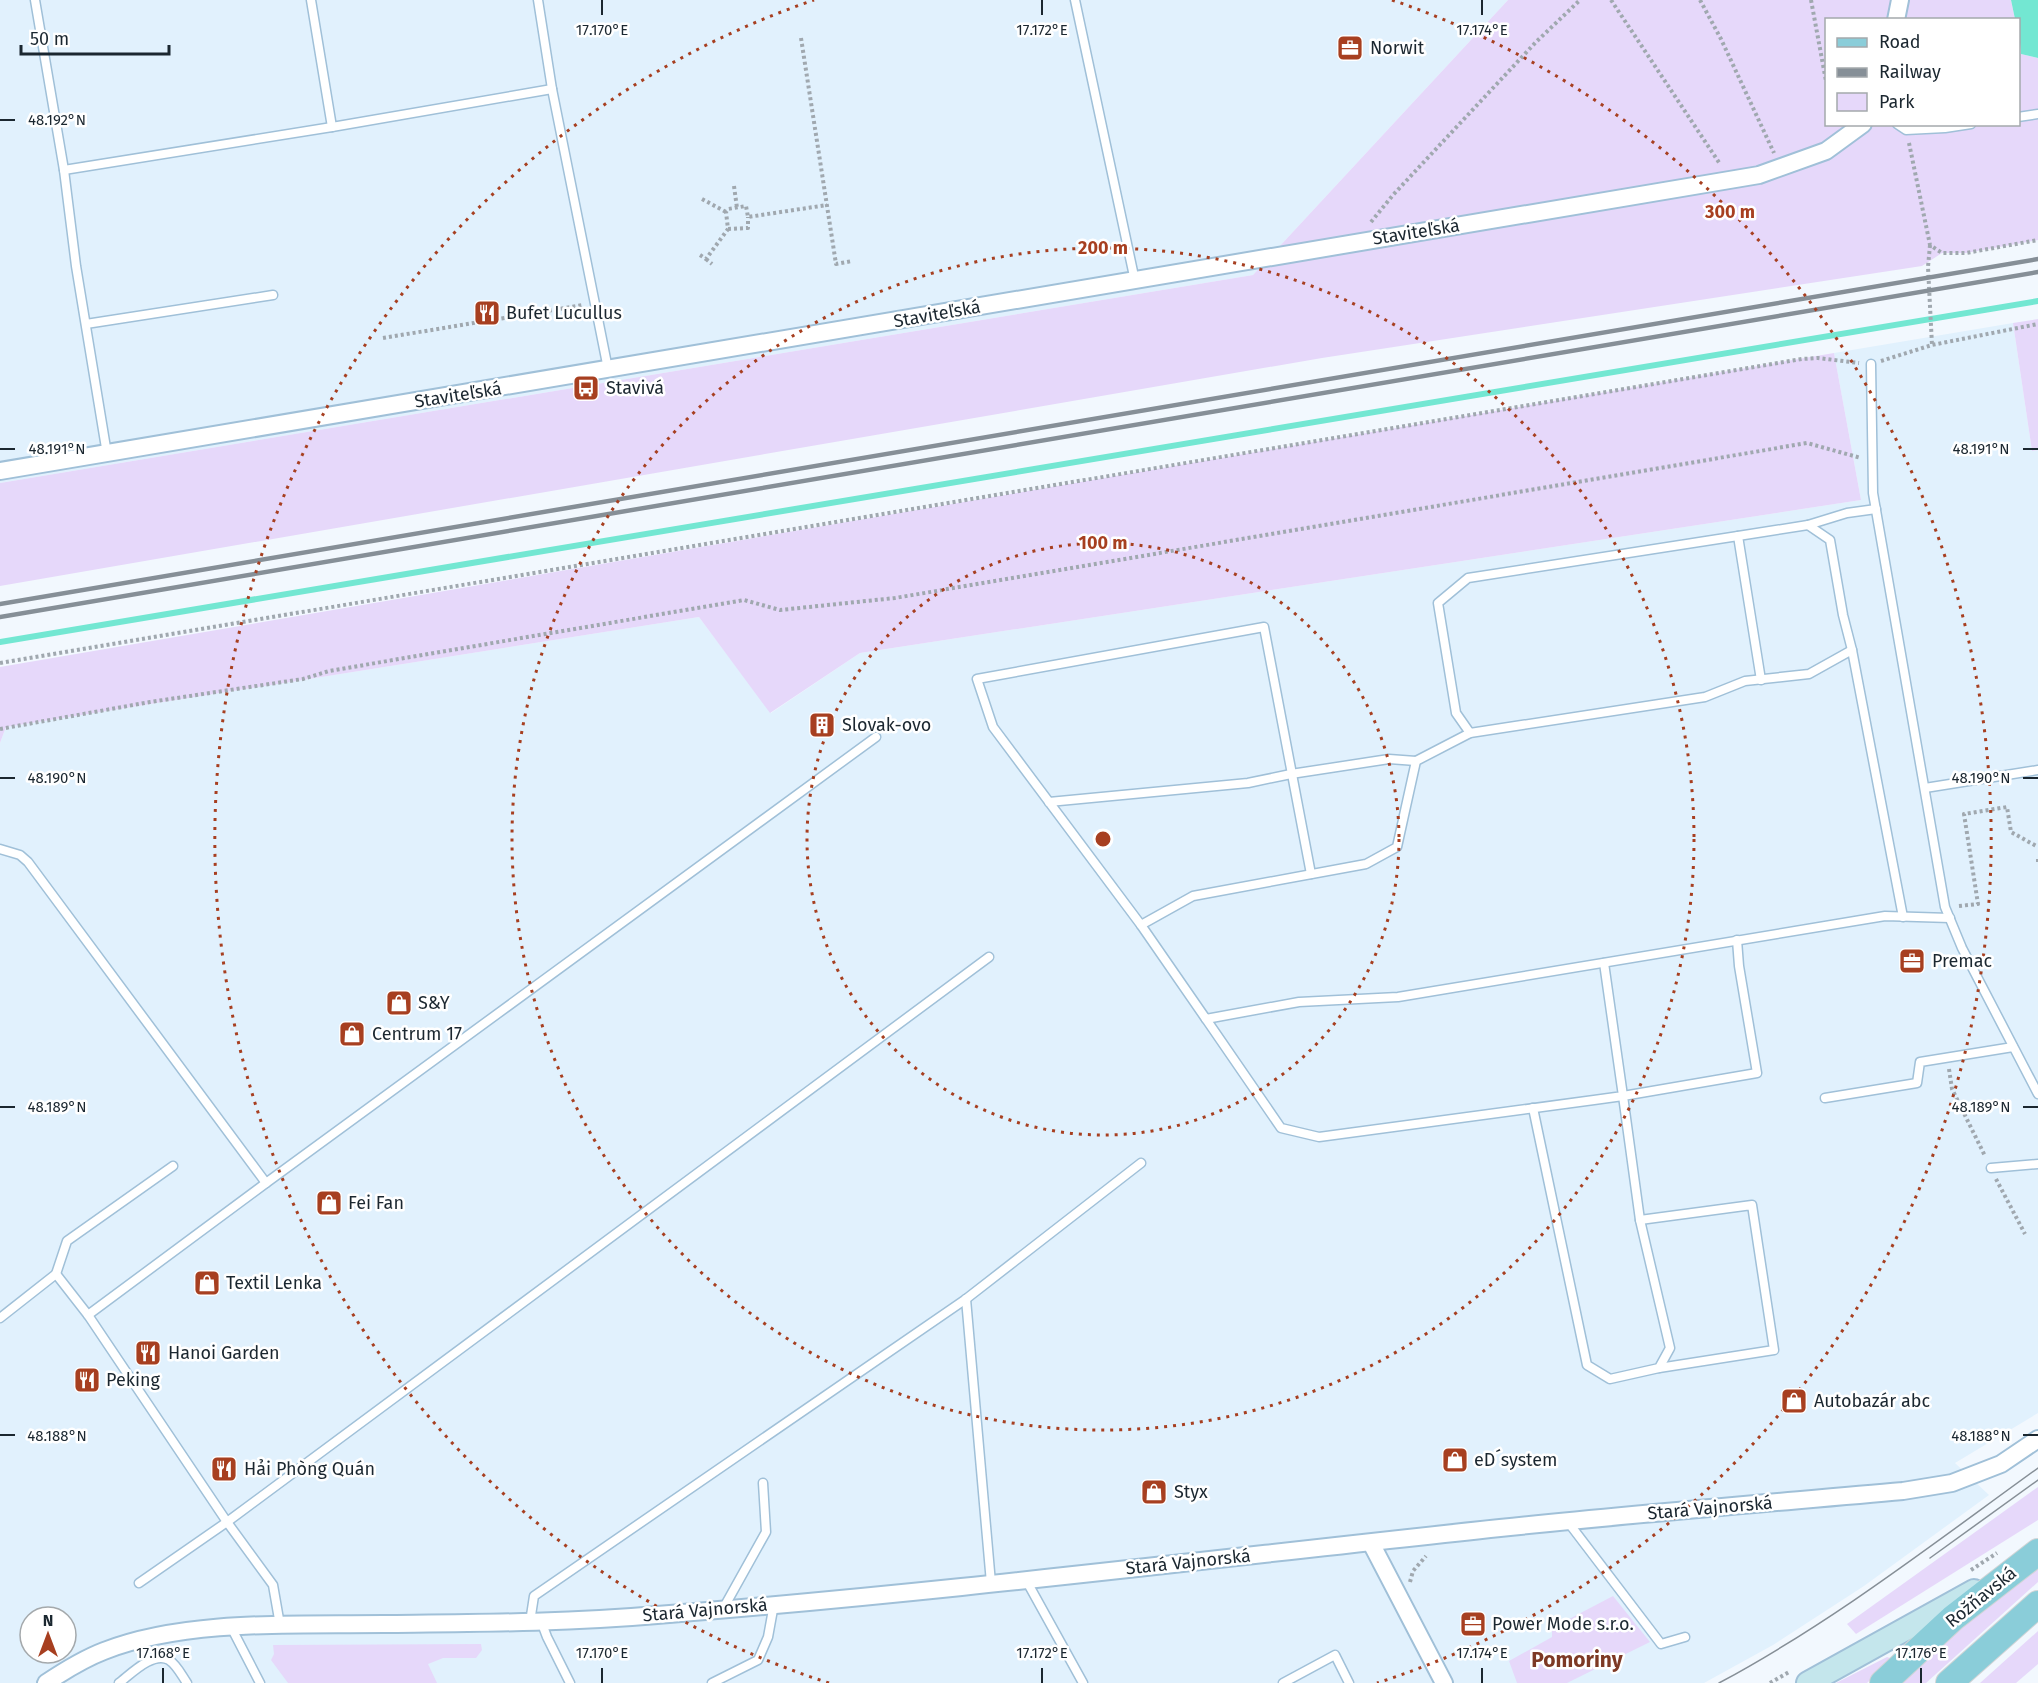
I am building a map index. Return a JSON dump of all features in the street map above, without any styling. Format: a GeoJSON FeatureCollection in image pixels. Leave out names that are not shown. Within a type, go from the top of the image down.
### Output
{"type":"FeatureCollection","features":[{"type":"Feature","properties":{"kind":"main road"},"geometry":{"type":"LineString","coordinates":[[1808,1683],[1970,1594],[2032,1556]]}},
{"type":"Feature","properties":{"kind":"main road","name":"Rožňavská"},"geometry":{"type":"LineString","coordinates":[[1883,1683],[1953,1618],[2032,1556]]}},
{"type":"Feature","properties":{"kind":"main road"},"geometry":{"type":"LineString","coordinates":[[1949,1683],[2009,1628],[2038,1605]]}},
{"type":"Feature","properties":{"kind":"street"},"geometry":{"type":"LineString","coordinates":[[1896,18],[1900,0]]}},
{"type":"Feature","properties":{"kind":"street","name":"Staviteľská"},"geometry":{"type":"LineString","coordinates":[[0,471],[1759,176],[1826,152],[1860,126]]}},
{"type":"Feature","properties":{"kind":"street","name":"Stará Vajnorská"},"geometry":{"type":"LineString","coordinates":[[46,1683],[84,1660],[115,1647],[173,1633],[231,1627],[536,1622],[654,1616],[1026,1580],[1568,1522],[1904,1491],[1952,1483],[2001,1464],[2038,1438]]}},
{"type":"Feature","properties":{"kind":"street"},"geometry":{"type":"LineString","coordinates":[[1371,1543],[1444,1683]]}},
{"type":"Feature","properties":{"kind":"lane"},"geometry":{"type":"LineString","coordinates":[[35,0],[64,170],[76,266],[107,454]]}},
{"type":"Feature","properties":{"kind":"lane"},"geometry":{"type":"LineString","coordinates":[[310,0],[332,128]]}},
{"type":"Feature","properties":{"kind":"lane"},"geometry":{"type":"LineString","coordinates":[[538,0],[552,89],[608,369]]}},
{"type":"Feature","properties":{"kind":"lane"},"geometry":{"type":"LineString","coordinates":[[1075,0],[1135,281]]}},
{"type":"Feature","properties":{"kind":"lane"},"geometry":{"type":"LineString","coordinates":[[64,170],[332,128],[552,89]]}},
{"type":"Feature","properties":{"kind":"lane"},"geometry":{"type":"LineString","coordinates":[[2020,117],[2038,114]]}},
{"type":"Feature","properties":{"kind":"lane"},"geometry":{"type":"LineString","coordinates":[[1900,126],[1906,130],[1958,126]]}},
{"type":"Feature","properties":{"kind":"lane"},"geometry":{"type":"LineString","coordinates":[[86,324],[273,295]]}},
{"type":"Feature","properties":{"kind":"lane"},"geometry":{"type":"LineString","coordinates":[[1871,364],[1873,493],[1945,907],[1962,948],[2038,1094]]}},
{"type":"Feature","properties":{"kind":"lane"},"geometry":{"type":"LineString","coordinates":[[1470,733],[1456,713],[1438,603],[1468,578],[1808,525],[1847,513],[1876,508]]}},
{"type":"Feature","properties":{"kind":"lane"},"geometry":{"type":"LineString","coordinates":[[1808,525],[1830,540],[1903,916]]}},
{"type":"Feature","properties":{"kind":"lane"},"geometry":{"type":"LineString","coordinates":[[1738,537],[1761,681]]}},
{"type":"Feature","properties":{"kind":"lane"},"geometry":{"type":"LineString","coordinates":[[1311,874],[1263,627],[977,679],[993,727],[1141,925],[1281,1128],[1319,1137],[1623,1096],[1758,1073],[1739,966],[1737,940]]}},
{"type":"Feature","properties":{"kind":"lane"},"geometry":{"type":"LineString","coordinates":[[1049,802],[1248,783],[1389,759],[1416,761],[1470,733],[1704,697],[1745,681],[1809,674],[1852,650]]}},
{"type":"Feature","properties":{"kind":"lane"},"geometry":{"type":"LineString","coordinates":[[88,1315],[876,737]]}},
{"type":"Feature","properties":{"kind":"lane"},"geometry":{"type":"LineString","coordinates":[[1141,925],[1193,896],[1365,864],[1397,847],[1416,761]]}},
{"type":"Feature","properties":{"kind":"lane"},"geometry":{"type":"LineString","coordinates":[[1924,788],[2038,770]]}},
{"type":"Feature","properties":{"kind":"lane"},"geometry":{"type":"LineString","coordinates":[[0,849],[14,852],[28,862],[266,1183]]}},
{"type":"Feature","properties":{"kind":"lane"},"geometry":{"type":"LineString","coordinates":[[1206,1019],[1299,1002],[1398,997],[1885,916],[1950,918]]}},
{"type":"Feature","properties":{"kind":"lane"},"geometry":{"type":"LineString","coordinates":[[139,1583],[227,1521],[989,957]]}},
{"type":"Feature","properties":{"kind":"lane"},"geometry":{"type":"LineString","coordinates":[[1604,963],[1640,1220],[1670,1348],[1659,1368]]}},
{"type":"Feature","properties":{"kind":"lane"},"geometry":{"type":"LineString","coordinates":[[1825,1098],[1917,1083],[1920,1062],[2013,1047]]}},
{"type":"Feature","properties":{"kind":"lane"},"geometry":{"type":"LineString","coordinates":[[1533,1108],[1587,1365],[1610,1379],[1659,1368],[1774,1350],[1752,1205],[1640,1220]]}},
{"type":"Feature","properties":{"kind":"lane"},"geometry":{"type":"LineString","coordinates":[[570,1683],[536,1622],[534,1596],[966,1299],[1141,1163]]}},
{"type":"Feature","properties":{"kind":"lane"},"geometry":{"type":"LineString","coordinates":[[1991,1168],[2038,1164]]}},
{"type":"Feature","properties":{"kind":"lane"},"geometry":{"type":"LineString","coordinates":[[0,1318],[56,1274],[67,1241],[173,1166]]}},
{"type":"Feature","properties":{"kind":"lane"},"geometry":{"type":"LineString","coordinates":[[56,1274],[88,1315],[273,1585],[280,1625]]}},
{"type":"Feature","properties":{"kind":"lane"},"geometry":{"type":"LineString","coordinates":[[966,1299],[991,1583]]}},
{"type":"Feature","properties":{"kind":"lane"},"geometry":{"type":"LineString","coordinates":[[723,1609],[766,1532],[763,1483]]}},
{"type":"Feature","properties":{"kind":"lane"},"geometry":{"type":"LineString","coordinates":[[1568,1522],[1661,1644],[1685,1636]]}},
{"type":"Feature","properties":{"kind":"lane"},"geometry":{"type":"LineString","coordinates":[[1026,1580],[1083,1683]]}},
{"type":"Feature","properties":{"kind":"lane"},"geometry":{"type":"LineString","coordinates":[[712,1683],[758,1660],[768,1637],[774,1604]]}},
{"type":"Feature","properties":{"kind":"lane"},"geometry":{"type":"LineString","coordinates":[[231,1627],[260,1683]]}},
{"type":"Feature","properties":{"kind":"lane"},"geometry":{"type":"LineString","coordinates":[[1283,1683],[1335,1655],[1349,1683]]}},
{"type":"Feature","properties":{"kind":"lane"},"geometry":{"type":"LineString","coordinates":[[119,1683],[146,1663],[160,1659],[170,1661],[187,1683]]}},
{"type":"Feature","properties":{"kind":"path"},"geometry":{"type":"LineString","coordinates":[[1355,242],[1393,195],[1536,42],[1580,0]]}},
{"type":"Feature","properties":{"kind":"path"},"geometry":{"type":"LineString","coordinates":[[1611,0],[1711,150]]}},
{"type":"Feature","properties":{"kind":"path"},"geometry":{"type":"LineString","coordinates":[[1700,0],[1721,39],[1780,168]]}},
{"type":"Feature","properties":{"kind":"path"},"geometry":{"type":"LineString","coordinates":[[1811,0],[1825,71]]}},
{"type":"Feature","properties":{"kind":"path"},"geometry":{"type":"LineString","coordinates":[[801,38],[836,264],[852,261]]}},
{"type":"Feature","properties":{"kind":"path"},"geometry":{"type":"LineString","coordinates":[[1906,130],[1930,245],[1928,267],[1932,345]]}},
{"type":"Feature","properties":{"kind":"path"},"geometry":{"type":"LineString","coordinates":[[734,186],[737,208]]}},
{"type":"Feature","properties":{"kind":"path"},"geometry":{"type":"LineString","coordinates":[[702,200],[726,212]]}},
{"type":"Feature","properties":{"kind":"path"},"geometry":{"type":"LineString","coordinates":[[748,217],[827,205]]}},
{"type":"Feature","properties":{"kind":"path"},"geometry":{"type":"LineString","coordinates":[[726,212],[728,209],[746,206],[748,217],[748,228],[728,229]]}},
{"type":"Feature","properties":{"kind":"path"},"geometry":{"type":"LineString","coordinates":[[706,259],[728,229],[726,212]]}},
{"type":"Feature","properties":{"kind":"path"},"geometry":{"type":"LineString","coordinates":[[1930,245],[1942,253],[1966,253],[2038,240]]}},
{"type":"Feature","properties":{"kind":"path"},"geometry":{"type":"LineString","coordinates":[[700,255],[712,264]]}},
{"type":"Feature","properties":{"kind":"path"},"geometry":{"type":"LineString","coordinates":[[383,338],[594,303]]}},
{"type":"Feature","properties":{"kind":"path"},"geometry":{"type":"LineString","coordinates":[[0,663],[1802,359],[1818,358],[1871,364],[1932,345],[2038,324]]}},
{"type":"Feature","properties":{"kind":"path"},"geometry":{"type":"LineString","coordinates":[[0,729],[128,706],[303,679],[329,671],[744,600],[780,610],[896,598],[1806,443],[1873,462]]}},
{"type":"Feature","properties":{"kind":"path"},"geometry":{"type":"LineString","coordinates":[[1945,907],[1978,904],[1964,814],[2007,807],[2011,832],[2038,847]]}},
{"type":"Feature","properties":{"kind":"path"},"geometry":{"type":"LineString","coordinates":[[2038,859],[2038,864]]}},
{"type":"Feature","properties":{"kind":"path"},"geometry":{"type":"LineString","coordinates":[[1946,1057],[1953,1089],[2025,1234]]}},
{"type":"Feature","properties":{"kind":"path"},"geometry":{"type":"LineString","coordinates":[[1409,1588],[1413,1571],[1423,1556],[1435,1554]]}},
{"type":"Feature","properties":{"kind":"shaded area"},"geometry":{"type":"Polygon","coordinates":[[[0,0],[1508,0],[1253,275],[0,483],[0,0]]]}},
{"type":"Feature","properties":{"kind":"shaded area"},"geometry":{"type":"Polygon","coordinates":[[[2011,0],[2038,0],[2038,58],[2021,54],[2020,18],[2015,18],[2011,0]]]}},
{"type":"Feature","properties":{"kind":"shaded area"},"geometry":{"type":"Polygon","coordinates":[[[2013,323],[2032,451],[2038,450],[2038,1413],[1955,1463],[1989,1495],[1864,1586],[1773,1645],[1704,1683],[0,1683],[0,743],[6,727],[699,617],[771,713],[860,653],[1861,500],[1834,353],[2013,323]]]}},
{"type":"Feature","properties":{"kind":"green space"},"geometry":{"type":"Polygon","coordinates":[[[1508,0],[2011,0],[2015,18],[1825,18],[1825,126],[2020,126],[2020,48],[2021,54],[2038,58],[2038,240],[1966,253],[1942,253],[1922,266],[1322,358],[0,586],[0,483],[1253,275],[1508,0]]]}},
{"type":"Feature","properties":{"kind":"green space"},"geometry":{"type":"Polygon","coordinates":[[[2038,319],[2038,450],[2032,451],[2013,323],[2038,319]]]}},
{"type":"Feature","properties":{"kind":"green space"},"geometry":{"type":"Polygon","coordinates":[[[1834,353],[1861,500],[860,653],[770,713],[699,617],[6,727],[0,743],[0,667],[1834,353]]]}},
{"type":"Feature","properties":{"kind":"green space"},"geometry":{"type":"Polygon","coordinates":[[[2038,1487],[2038,1520],[1856,1634],[1847,1624],[2038,1487]]]}},
{"type":"Feature","properties":{"kind":"green space"},"geometry":{"type":"Polygon","coordinates":[[[2038,1564],[2038,1582],[1926,1683],[1900,1683],[1997,1593],[2038,1564]]]}},
{"type":"Feature","properties":{"kind":"green space"},"geometry":{"type":"Polygon","coordinates":[[[1613,1596],[1650,1642],[1567,1683],[1517,1683],[1509,1661],[1552,1637],[1552,1628],[1613,1596]]]}},
{"type":"Feature","properties":{"kind":"green space"},"geometry":{"type":"Polygon","coordinates":[[[2038,1631],[2038,1664],[2016,1683],[1980,1683],[2038,1631]]]}},
{"type":"Feature","properties":{"kind":"green space"},"geometry":{"type":"Polygon","coordinates":[[[481,1644],[482,1650],[476,1658],[443,1658],[428,1664],[437,1683],[288,1683],[271,1660],[274,1654],[273,1645],[481,1644]]]}},
{"type":"Feature","properties":{"kind":"green space"},"geometry":{"type":"Polygon","coordinates":[[[1887,1657],[1893,1659],[1867,1683],[1836,1683],[1887,1657]]]}},
{"type":"Feature","properties":{"kind":"waterway"},"geometry":{"type":"LineString","coordinates":[[0,642],[2038,301]]}},
{"type":"Feature","properties":{"kind":"tram line"},"geometry":{"type":"LineString","coordinates":[[1719,1683],[1843,1608],[2038,1468]]}},
{"type":"Feature","properties":{"kind":"tram line"},"geometry":{"type":"LineString","coordinates":[[1930,1558],[2038,1480]]}},
{"type":"Feature","properties":{"kind":"railway"},"geometry":{"type":"LineString","coordinates":[[0,604],[2038,259]]}},
{"type":"Feature","properties":{"kind":"railway"},"geometry":{"type":"LineString","coordinates":[[0,617],[2038,272]]}},
{"type":"Feature","properties":{"kind":"place","name":"Norwit"},"geometry":{"type":"Point","coordinates":[1350,48]}},
{"type":"Feature","properties":{"kind":"place","name":"Bufet Lucullus"},"geometry":{"type":"Point","coordinates":[487,313]}},
{"type":"Feature","properties":{"kind":"place","name":"Stavivá"},"geometry":{"type":"Point","coordinates":[586,388]}},
{"type":"Feature","properties":{"kind":"place","name":"Slovak-ovo"},"geometry":{"type":"Point","coordinates":[822,725]}},
{"type":"Feature","properties":{"kind":"place","name":"Premac"},"geometry":{"type":"Point","coordinates":[1912,961]}},
{"type":"Feature","properties":{"kind":"place","name":"S&Y"},"geometry":{"type":"Point","coordinates":[399,1003]}},
{"type":"Feature","properties":{"kind":"place","name":"Centrum 17"},"geometry":{"type":"Point","coordinates":[352,1034]}},
{"type":"Feature","properties":{"kind":"place","name":"Fei Fan"},"geometry":{"type":"Point","coordinates":[329,1203]}},
{"type":"Feature","properties":{"kind":"place","name":"Textil Lenka"},"geometry":{"type":"Point","coordinates":[207,1283]}},
{"type":"Feature","properties":{"kind":"place","name":"Hanoi Garden"},"geometry":{"type":"Point","coordinates":[148,1353]}},
{"type":"Feature","properties":{"kind":"place","name":"Peking"},"geometry":{"type":"Point","coordinates":[87,1380]}},
{"type":"Feature","properties":{"kind":"place","name":"Autobazár abc"},"geometry":{"type":"Point","coordinates":[1794,1401]}},
{"type":"Feature","properties":{"kind":"place","name":"eD´system"},"geometry":{"type":"Point","coordinates":[1455,1460]}},
{"type":"Feature","properties":{"kind":"place","name":"Hải Phòng Quán"},"geometry":{"type":"Point","coordinates":[224,1469]}},
{"type":"Feature","properties":{"kind":"place","name":"Styx"},"geometry":{"type":"Point","coordinates":[1154,1492]}},
{"type":"Feature","properties":{"kind":"place","name":"Power Mode s.r.o."},"geometry":{"type":"Point","coordinates":[1473,1624]}},
{"type":"Feature","properties":{"kind":"district","name":"Pomoriny"},"geometry":{"type":"Point","coordinates":[1577,1660]}}]}
